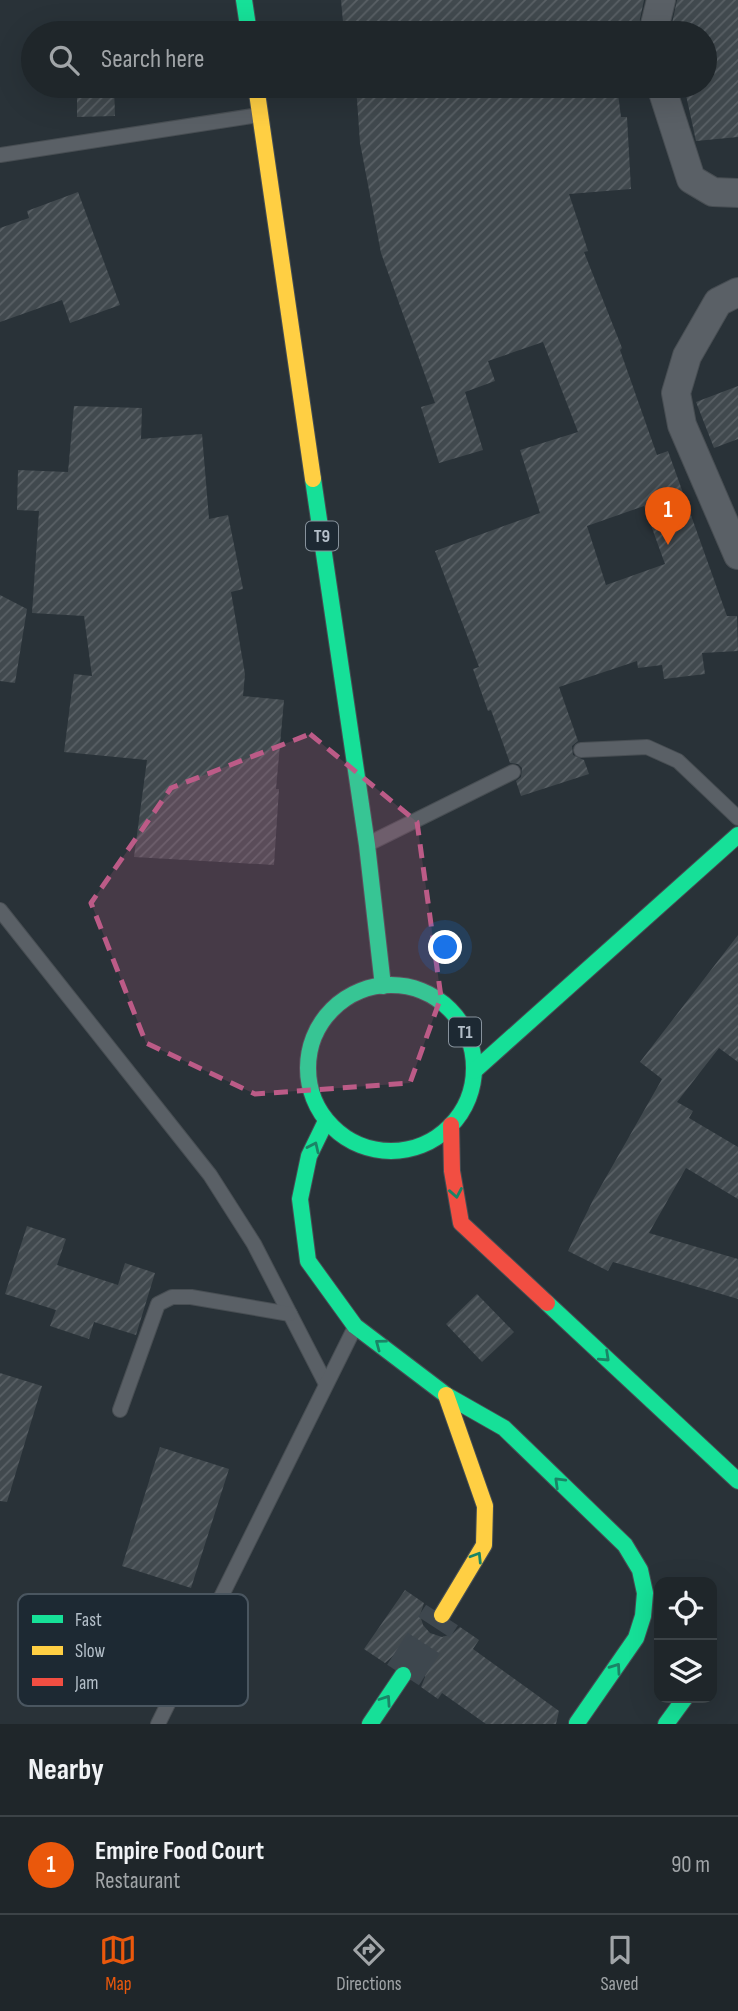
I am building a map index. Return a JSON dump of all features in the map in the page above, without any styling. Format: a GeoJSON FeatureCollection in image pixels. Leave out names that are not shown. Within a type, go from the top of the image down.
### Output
{"type":"FeatureCollection","features":[{"type":"Feature","properties":{"kind":"highway"},"geometry":{"type":"LineString","coordinates":[[244,0],[247,21]]}},
{"type":"Feature","properties":{"kind":"highway","name":"T9"},"geometry":{"type":"LineString","coordinates":[[258,98],[367,845],[383,986]]}},
{"type":"Feature","properties":{"kind":"highway","name":"T1"},"geometry":{"type":"LineString","coordinates":[[474,1071],[738,835]]}},
{"type":"Feature","properties":{"kind":"highway","name":"T1"},"geometry":{"type":"LineString","coordinates":[[383,986],[403,986],[422,992],[455,1015],[472,1051],[474,1071],[471,1091],[451,1125],[436,1138],[418,1146],[388,1151],[359,1145],[326,1121],[309,1086],[310,1046],[330,1012],[345,999],[383,986]]}},
{"type":"Feature","properties":{"kind":"highway"},"geometry":{"type":"LineString","coordinates":[[326,1121],[309,1156],[300,1199],[308,1261],[355,1325],[446,1395],[504,1428],[656,1577]]}},
{"type":"Feature","properties":{"kind":"highway"},"geometry":{"type":"LineString","coordinates":[[451,1125],[452,1171],[461,1223],[738,1481]]}},
{"type":"Feature","properties":{"kind":"highway"},"geometry":{"type":"LineString","coordinates":[[442,1615],[485,1545],[485,1506],[446,1395]]}},
{"type":"Feature","properties":{"kind":"highway"},"geometry":{"type":"LineString","coordinates":[[577,1723],[642,1631],[646,1604],[639,1563]]}},
{"type":"Feature","properties":{"kind":"highway"},"geometry":{"type":"LineString","coordinates":[[370,1724],[403,1675]]}},
{"type":"Feature","properties":{"kind":"highway"},"geometry":{"type":"LineString","coordinates":[[666,1724],[681,1703]]}},
{"type":"Feature","properties":{"kind":"street"},"geometry":{"type":"LineString","coordinates":[[656,21],[661,0]]}},
{"type":"Feature","properties":{"kind":"street"},"geometry":{"type":"LineString","coordinates":[[665,98],[691,178],[713,192],[738,193]]}},
{"type":"Feature","properties":{"kind":"street"},"geometry":{"type":"LineString","coordinates":[[738,292],[718,302],[687,356],[676,393],[681,425],[738,555]]}},
{"type":"Feature","properties":{"kind":"lane"},"geometry":{"type":"LineString","coordinates":[[0,155],[260,114]]}},
{"type":"Feature","properties":{"kind":"lane"},"geometry":{"type":"LineString","coordinates":[[581,750],[646,747],[678,761],[738,818]]}},
{"type":"Feature","properties":{"kind":"lane"},"geometry":{"type":"LineString","coordinates":[[367,845],[513,772]]}},
{"type":"Feature","properties":{"kind":"lane"},"geometry":{"type":"LineString","coordinates":[[0,910],[210,1175],[254,1244],[326,1384]]}},
{"type":"Feature","properties":{"kind":"lane"},"geometry":{"type":"LineString","coordinates":[[120,1410],[158,1304],[165,1300],[172,1297],[191,1297],[290,1314]]}},
{"type":"Feature","properties":{"kind":"lane"},"geometry":{"type":"LineString","coordinates":[[222,1594],[355,1325]]}},
{"type":"Feature","properties":{"kind":"lane"},"geometry":{"type":"LineString","coordinates":[[158,1724],[167,1706]]}},
{"type":"Feature","properties":{"kind":"highlighted area"},"geometry":{"type":"Polygon","coordinates":[[[310,734],[417,822],[441,997],[410,1083],[255,1094],[146,1043],[91,903],[171,788],[310,734]]]}},
{"type":"Feature","properties":{"kind":"building"},"geometry":{"type":"Polygon","coordinates":[[[341,0],[644,0],[640,21],[343,21],[341,0]]]}},
{"type":"Feature","properties":{"kind":"building"},"geometry":{"type":"Polygon","coordinates":[[[677,0],[738,0],[738,137],[696,141],[687,98],[717,98],[717,21],[673,21],[677,0]]]}},
{"type":"Feature","properties":{"kind":"building"},"geometry":{"type":"Polygon","coordinates":[[[77,98],[114,98],[115,116],[77,117],[77,98]]]}},
{"type":"Feature","properties":{"kind":"building"},"geometry":{"type":"Polygon","coordinates":[[[357,98],[619,98],[621,117],[627,117],[631,189],[569,194],[588,251],[584,252],[622,348],[620,350],[657,455],[668,451],[727,616],[737,616],[738,651],[702,653],[705,674],[664,679],[662,665],[638,668],[637,661],[559,687],[578,741],[572,746],[573,755],[584,760],[589,774],[521,796],[516,781],[521,777],[522,768],[518,764],[510,763],[491,710],[488,711],[473,669],[479,667],[435,551],[540,513],[520,450],[578,432],[543,342],[488,361],[495,381],[465,392],[483,450],[439,463],[421,407],[435,403],[381,253],[360,143],[357,98]],[[644,506],[587,526],[606,585],[665,564],[644,506]]]}},
{"type":"Feature","properties":{"kind":"building"},"geometry":{"type":"Polygon","coordinates":[[[78,192],[120,305],[70,323],[62,300],[0,322],[0,228],[29,218],[27,211],[78,192]]]}},
{"type":"Feature","properties":{"kind":"building"},"geometry":{"type":"Polygon","coordinates":[[[738,386],[738,439],[714,448],[696,402],[738,386]]]}},
{"type":"Feature","properties":{"kind":"building"},"geometry":{"type":"Polygon","coordinates":[[[74,406],[142,408],[141,439],[202,434],[209,519],[228,515],[243,589],[231,592],[245,674],[243,696],[284,700],[276,789],[279,789],[274,865],[134,857],[147,760],[64,752],[74,674],[92,676],[84,616],[32,613],[39,511],[17,510],[18,470],[68,472],[74,406]]]}},
{"type":"Feature","properties":{"kind":"building"},"geometry":{"type":"Polygon","coordinates":[[[0,595],[27,609],[15,683],[0,681],[0,595]]]}},
{"type":"Feature","properties":{"kind":"building"},"geometry":{"type":"Polygon","coordinates":[[[738,935],[738,1062],[719,1048],[677,1102],[693,1111],[689,1118],[738,1147],[738,1199],[686,1168],[649,1233],[738,1259],[738,1299],[613,1262],[608,1271],[568,1251],[593,1200],[662,1079],[640,1062],[738,935]]]}},
{"type":"Feature","properties":{"kind":"building"},"geometry":{"type":"Polygon","coordinates":[[[27,1226],[66,1239],[57,1265],[118,1285],[125,1263],[155,1273],[136,1335],[94,1322],[89,1339],[50,1326],[56,1310],[5,1294],[27,1226]]]}},
{"type":"Feature","properties":{"kind":"building"},"geometry":{"type":"Polygon","coordinates":[[[477,1294],[514,1332],[482,1362],[446,1324],[477,1294]]]}},
{"type":"Feature","properties":{"kind":"building"},"geometry":{"type":"Polygon","coordinates":[[[0,1373],[42,1386],[7,1502],[0,1501],[0,1373]]]}},
{"type":"Feature","properties":{"kind":"building"},"geometry":{"type":"Polygon","coordinates":[[[160,1447],[229,1469],[191,1588],[122,1566],[160,1447]]]}},
{"type":"Feature","properties":{"kind":"building"},"geometry":{"type":"Polygon","coordinates":[[[405,1590],[424,1603],[420,1615],[423,1625],[430,1633],[442,1637],[452,1634],[460,1627],[479,1640],[473,1649],[559,1711],[556,1724],[486,1724],[442,1693],[438,1699],[421,1687],[425,1677],[423,1666],[415,1657],[405,1653],[394,1655],[385,1663],[364,1649],[405,1590]]]}},
{"type":"Feature","properties":{"kind":"tunnel"},"geometry":{"type":"LineString","coordinates":[[403,1675],[442,1615]]}},
{"type":"Feature","properties":{"kind":"traffic: fast"},"geometry":{"type":"LineString","coordinates":[[244,0],[247,21]]}},
{"type":"Feature","properties":{"kind":"traffic: fast"},"geometry":{"type":"LineString","coordinates":[[313,479],[367,845],[383,986]]}},
{"type":"Feature","properties":{"kind":"traffic: fast"},"geometry":{"type":"LineString","coordinates":[[474,1071],[738,835]]}},
{"type":"Feature","properties":{"kind":"traffic: fast"},"geometry":{"type":"LineString","coordinates":[[391,985],[423,992],[437,999],[449,1010],[460,1022],[467,1036],[474,1068],[467,1100],[460,1114],[449,1126],[437,1137],[423,1144],[391,1151],[359,1144],[345,1137],[333,1126],[322,1114],[315,1100],[308,1068],[315,1036],[322,1022],[333,1010],[345,999],[359,992],[391,985]]}},
{"type":"Feature","properties":{"kind":"traffic: fast"},"geometry":{"type":"LineString","coordinates":[[326,1121],[309,1156],[300,1199],[308,1261],[355,1326],[446,1395],[504,1428],[625,1545],[640,1570],[645,1593],[643,1616],[636,1638],[577,1723]]}},
{"type":"Feature","properties":{"kind":"traffic: fast"},"geometry":{"type":"LineString","coordinates":[[547,1303],[738,1481]]}},
{"type":"Feature","properties":{"kind":"traffic: fast"},"geometry":{"type":"LineString","coordinates":[[370,1724],[403,1675]]}},
{"type":"Feature","properties":{"kind":"traffic: fast"},"geometry":{"type":"LineString","coordinates":[[666,1724],[681,1703]]}},
{"type":"Feature","properties":{"kind":"traffic: slow"},"geometry":{"type":"LineString","coordinates":[[258,98],[313,479]]}},
{"type":"Feature","properties":{"kind":"traffic: slow"},"geometry":{"type":"LineString","coordinates":[[442,1615],[484,1545],[485,1506],[446,1395]]}},
{"type":"Feature","properties":{"kind":"traffic: jam"},"geometry":{"type":"LineString","coordinates":[[451,1125],[452,1171],[461,1223],[547,1303]]}},
{"type":"Feature","properties":{"kind":"place","name":"Empire Food Court"},"geometry":{"type":"Point","coordinates":[668,545]}}]}
